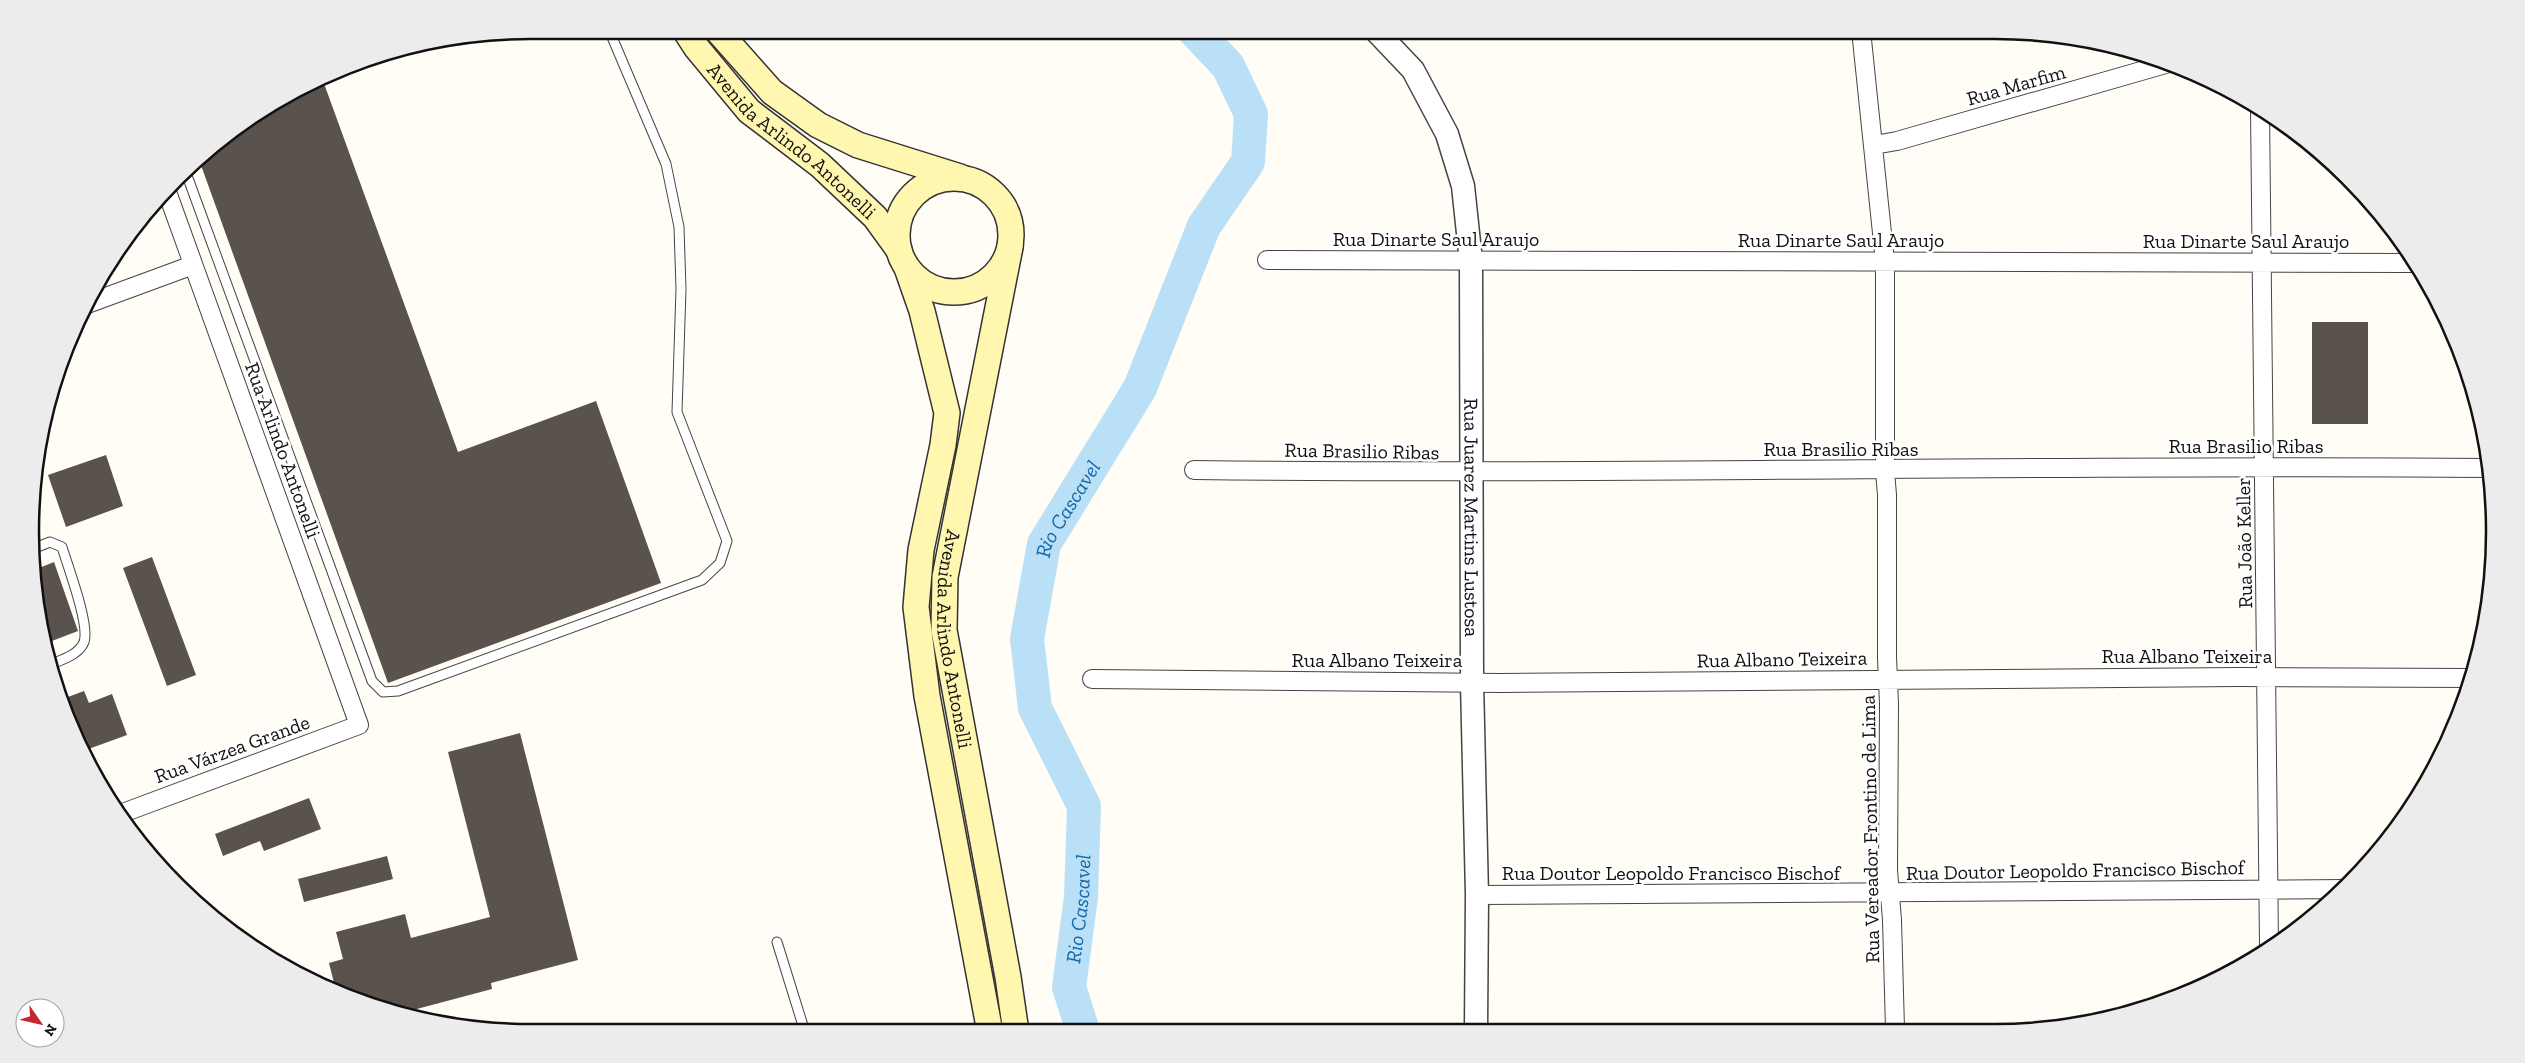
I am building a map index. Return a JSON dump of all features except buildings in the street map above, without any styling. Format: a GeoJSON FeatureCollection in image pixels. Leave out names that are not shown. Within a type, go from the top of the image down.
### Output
{"type":"FeatureCollection","features":[{"type":"Feature","properties":{"kind":"main road","name":"Avenida Arlindo Antonelli"},"geometry":{"type":"LineString","coordinates":[[691,39],[748,110],[827,172],[875,217],[920,281],[937,290],[956,292],[974,288],[990,279],[1003,264],[1010,247]]}},
{"type":"Feature","properties":{"kind":"main road","name":"Avenida Arlindo Antonelli"},"geometry":{"type":"LineString","coordinates":[[725,39],[772,92],[818,125],[858,145],[980,184],[995,195],[1006,210],[1011,228],[1010,247],[945,577],[944,630],[1008,977],[1015,1024]]}},
{"type":"Feature","properties":{"kind":"main road","name":"Avenida Arlindo Antonelli"},"geometry":{"type":"LineString","coordinates":[[962,178],[943,179],[926,185],[911,197],[901,214],[897,232],[903,259],[922,311],[947,413],[943,445],[921,550],[916,607],[929,706],[989,1024]]}},
{"type":"Feature","properties":{"kind":"street","name":"Rua Juarez Martins Lustosa"},"geometry":{"type":"LineString","coordinates":[[1383,39],[1412,70],[1447,134],[1463,186],[1471,261],[1472,682],[1477,895],[1476,1024]]}},
{"type":"Feature","properties":{"kind":"street","name":"Rua Vereador Frontino de Lima"},"geometry":{"type":"LineString","coordinates":[[1862,39],[1885,262],[1888,870],[1895,1024]]}},
{"type":"Feature","properties":{"kind":"street","name":"Rua Marfim"},"geometry":{"type":"LineString","coordinates":[[1874,145],[1906,138],[2156,67]]}},
{"type":"Feature","properties":{"kind":"street","name":"Rua João Keller"},"geometry":{"type":"LineString","coordinates":[[2260,118],[2269,940]]}},
{"type":"Feature","properties":{"kind":"street","name":"Rua Arlindo Antonelli"},"geometry":{"type":"LineString","coordinates":[[169,198],[359,724]]}},
{"type":"Feature","properties":{"kind":"street","name":"Rua Dinarte Saul Araujo"},"geometry":{"type":"LineString","coordinates":[[1267,260],[2406,262]]}},
{"type":"Feature","properties":{"kind":"street"},"geometry":{"type":"LineString","coordinates":[[97,300],[194,265]]}},
{"type":"Feature","properties":{"kind":"street","name":"Rua Brasilio Ribas"},"geometry":{"type":"LineString","coordinates":[[1194,470],[1472,472],[1885,471],[2264,466],[2482,468]]}},
{"type":"Feature","properties":{"kind":"street","name":"Rua Albano Teixeira"},"geometry":{"type":"LineString","coordinates":[[1092,679],[1472,682],[2266,677],[2463,678]]}},
{"type":"Feature","properties":{"kind":"street","name":"Rua Várzea Grande"},"geometry":{"type":"LineString","coordinates":[[127,811],[359,724]]}},
{"type":"Feature","properties":{"kind":"street","name":"Rua Doutor Leopoldo Francisco Bischof"},"geometry":{"type":"LineString","coordinates":[[1477,895],[2332,889]]}},
{"type":"Feature","properties":{"kind":"lane"},"geometry":{"type":"LineString","coordinates":[[188,178],[372,681],[382,692],[398,691],[702,580],[720,563],[727,541],[677,412],[681,289],[679,227],[666,164],[613,39]]}},
{"type":"Feature","properties":{"kind":"lane"},"geometry":{"type":"LineString","coordinates":[[39,546],[50,542],[62,547],[86,627],[84,643],[73,654],[57,661]]}},
{"type":"Feature","properties":{"kind":"lane"},"geometry":{"type":"LineString","coordinates":[[777,942],[803,1024]]}},
{"type":"Feature","properties":{"kind":"waterway","name":"Rio Cascavel"},"geometry":{"type":"LineString","coordinates":[[1081,1024],[1069,987],[1081,897],[1084,806],[1035,708],[1027,639],[1044,544],[1140,388],[1204,226],[1248,162],[1251,114],[1228,66],[1202,39]]}}]}
